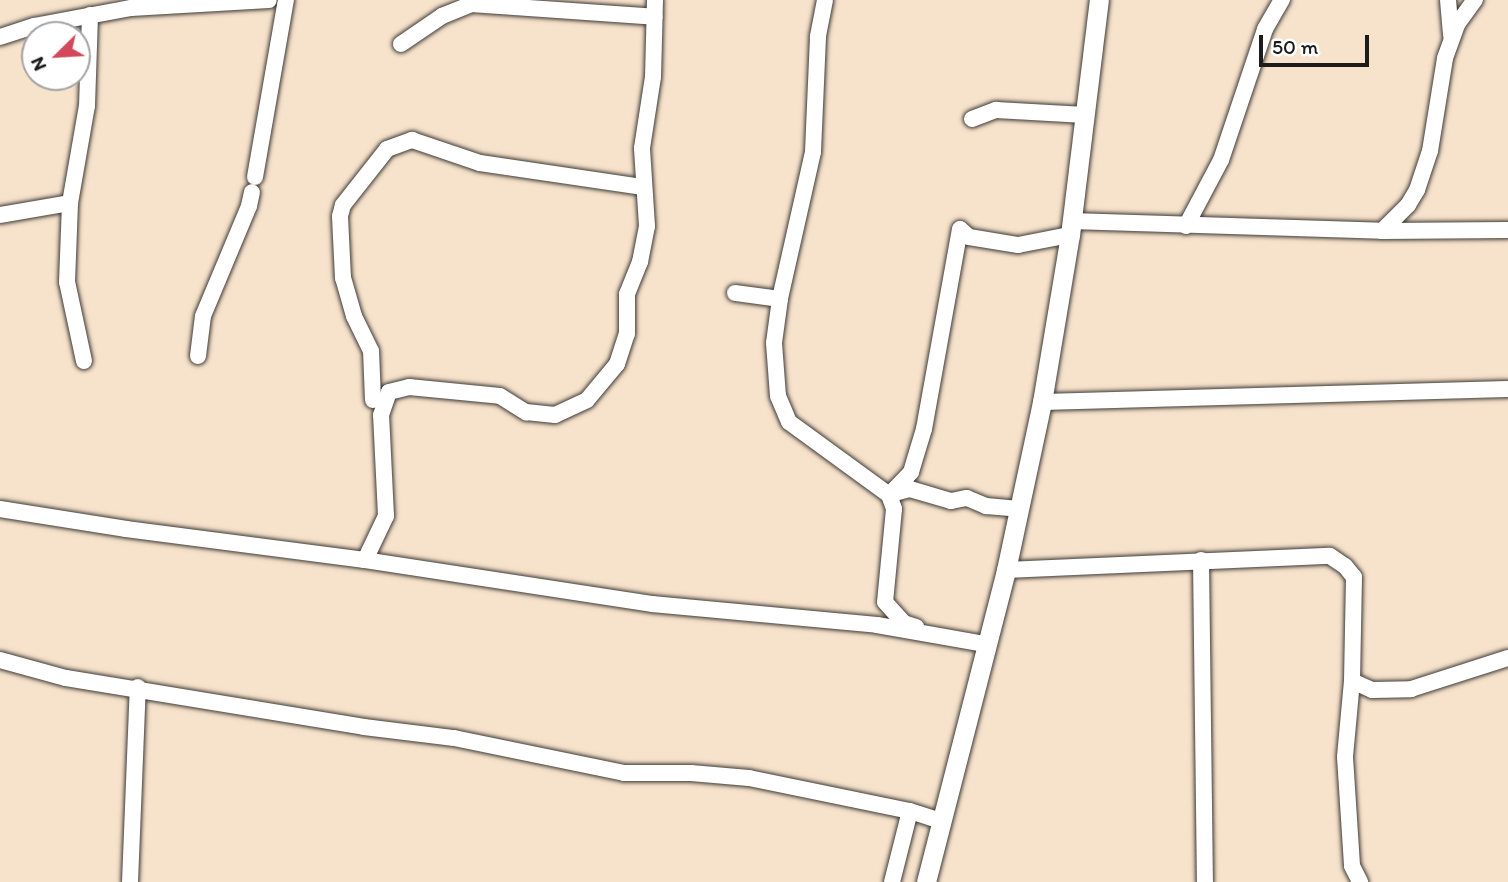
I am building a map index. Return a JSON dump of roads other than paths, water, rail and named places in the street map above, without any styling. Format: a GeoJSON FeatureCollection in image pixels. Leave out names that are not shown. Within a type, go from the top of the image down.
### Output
{"type":"FeatureCollection","features":[{"type":"Feature","properties":{"kind":"street"},"geometry":{"type":"LineString","coordinates":[[0,37],[34,26],[131,8],[269,0]]}},
{"type":"Feature","properties":{"kind":"street"},"geometry":{"type":"LineString","coordinates":[[198,356],[203,316],[245,218],[254,184],[286,0]]}},
{"type":"Feature","properties":{"kind":"street"},"geometry":{"type":"LineString","coordinates":[[365,560],[386,516],[381,415],[389,392],[409,387],[489,394],[509,399],[534,415],[555,415],[587,400],[617,364],[627,334],[627,294],[644,245],[647,216],[642,148],[653,77],[655,0]]}},
{"type":"Feature","properties":{"kind":"street"},"geometry":{"type":"LineString","coordinates":[[825,0],[818,37],[813,152],[780,299],[774,370],[778,396],[789,422],[889,495],[894,509],[885,602],[904,623],[942,635]]}},
{"type":"Feature","properties":{"kind":"street"},"geometry":{"type":"LineString","coordinates":[[926,882],[1006,570],[1042,402],[1070,228],[1099,0]]}},
{"type":"Feature","properties":{"kind":"street"},"geometry":{"type":"LineString","coordinates":[[1186,226],[1221,160],[1265,30],[1282,0]]}},
{"type":"Feature","properties":{"kind":"street"},"geometry":{"type":"LineString","coordinates":[[1448,0],[1452,38]]}},
{"type":"Feature","properties":{"kind":"street"},"geometry":{"type":"LineString","coordinates":[[1382,231],[1408,205],[1417,190],[1430,151],[1441,79],[1452,38],[1475,0]]}},
{"type":"Feature","properties":{"kind":"street"},"geometry":{"type":"LineString","coordinates":[[401,44],[442,16],[471,4],[655,17]]}},
{"type":"Feature","properties":{"kind":"street"},"geometry":{"type":"LineString","coordinates":[[83,361],[67,282],[70,203],[87,106],[90,15]]}},
{"type":"Feature","properties":{"kind":"street"},"geometry":{"type":"LineString","coordinates":[[972,119],[996,110],[1084,115]]}},
{"type":"Feature","properties":{"kind":"street"},"geometry":{"type":"LineString","coordinates":[[373,400],[371,351],[345,290],[340,216],[343,205],[387,149],[412,140],[480,163],[643,187]]}},
{"type":"Feature","properties":{"kind":"street"},"geometry":{"type":"LineString","coordinates":[[0,215],[70,203]]}},
{"type":"Feature","properties":{"kind":"street"},"geometry":{"type":"LineString","coordinates":[[889,495],[911,472],[924,429],[960,229],[969,237],[1018,245],[1070,228],[1186,226],[1382,231],[1508,230]]}},
{"type":"Feature","properties":{"kind":"street"},"geometry":{"type":"LineString","coordinates":[[735,293],[780,299]]}},
{"type":"Feature","properties":{"kind":"street"},"geometry":{"type":"LineString","coordinates":[[1042,402],[1508,389]]}},
{"type":"Feature","properties":{"kind":"street"},"geometry":{"type":"LineString","coordinates":[[889,495],[910,489],[951,501],[967,498],[986,506],[1019,509]]}},
{"type":"Feature","properties":{"kind":"street"},"geometry":{"type":"LineString","coordinates":[[2,513],[365,560],[652,604],[877,625],[985,644]]}},
{"type":"Feature","properties":{"kind":"street"},"geometry":{"type":"LineString","coordinates":[[1006,570],[1330,556],[1345,566],[1354,577],[1352,681],[1345,757],[1353,866],[1360,882]]}},
{"type":"Feature","properties":{"kind":"street"},"geometry":{"type":"LineString","coordinates":[[1201,560],[1205,882]]}},
{"type":"Feature","properties":{"kind":"street"},"geometry":{"type":"LineString","coordinates":[[1352,681],[1372,690],[1411,689],[1508,658]]}},
{"type":"Feature","properties":{"kind":"street"},"geometry":{"type":"LineString","coordinates":[[0,660],[66,678],[138,687],[364,727],[454,738],[624,773],[749,778],[910,811],[940,821]]}},
{"type":"Feature","properties":{"kind":"street"},"geometry":{"type":"LineString","coordinates":[[130,882],[138,687]]}},
{"type":"Feature","properties":{"kind":"street"},"geometry":{"type":"LineString","coordinates":[[892,882],[910,811]]}}]}
